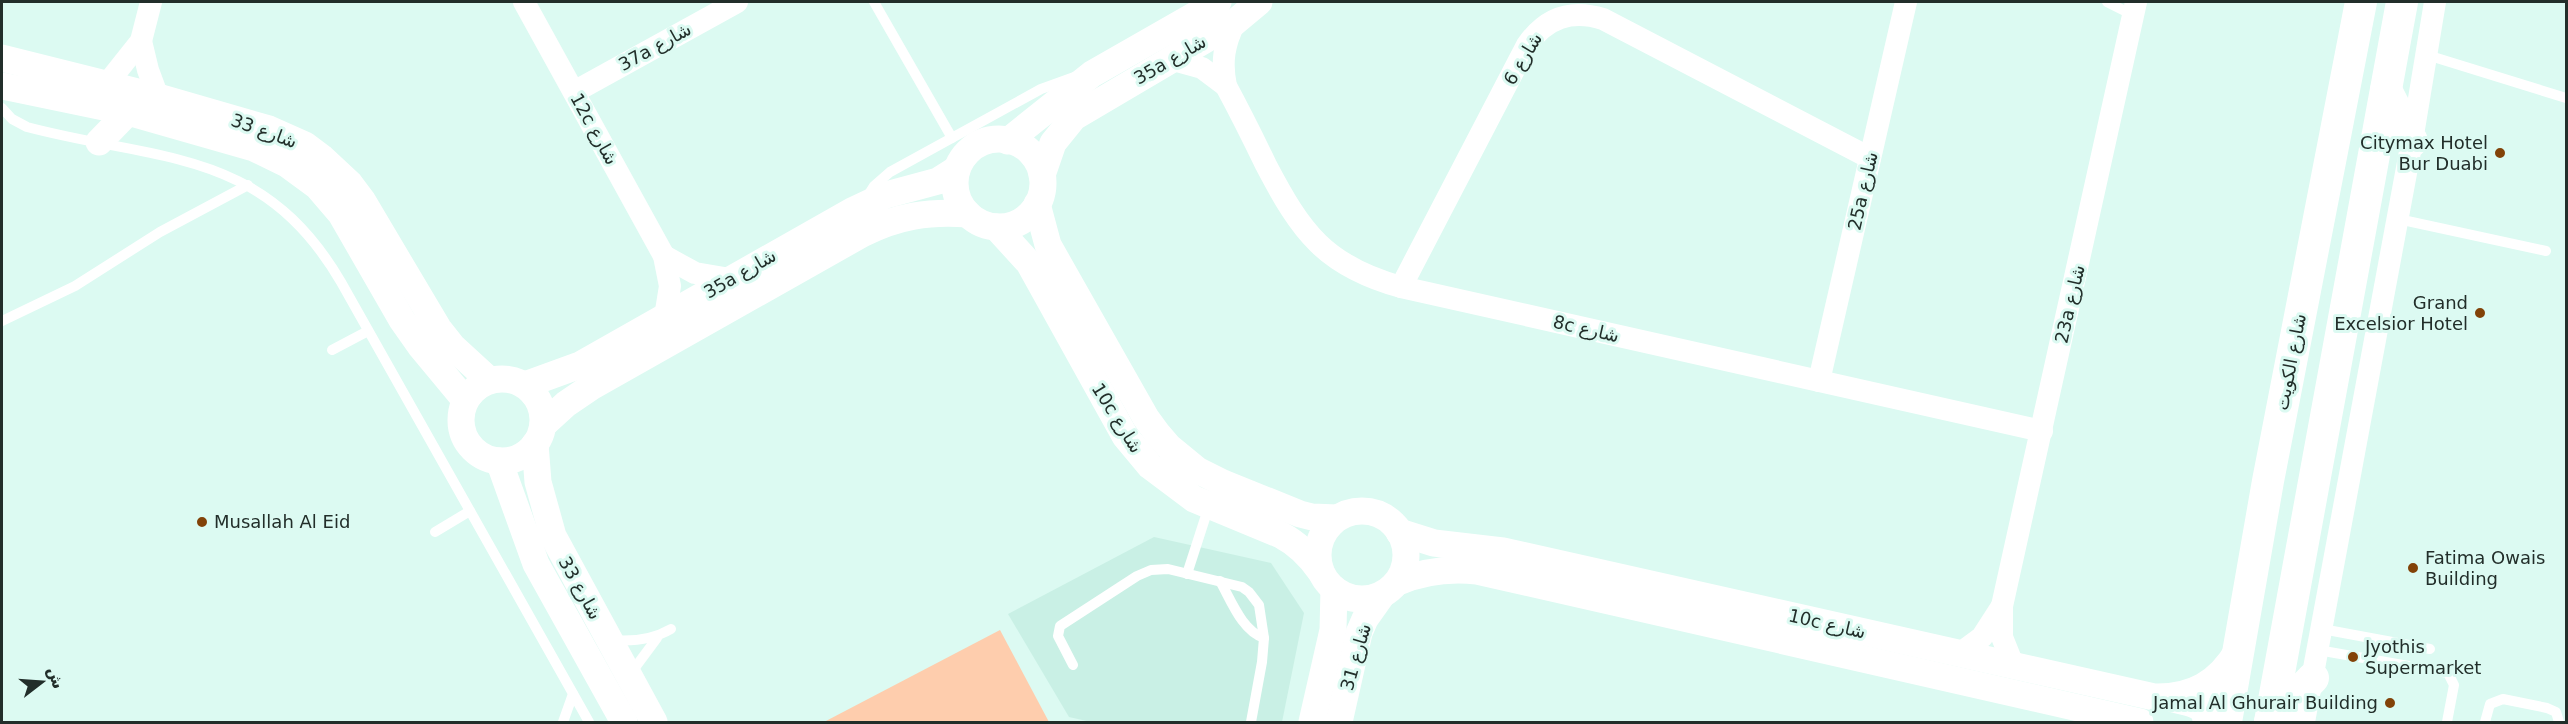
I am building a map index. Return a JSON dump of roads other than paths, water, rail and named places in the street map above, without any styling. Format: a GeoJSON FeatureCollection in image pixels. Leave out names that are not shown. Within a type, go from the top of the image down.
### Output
{"type":"FeatureCollection","features":[{"type":"Feature","properties":{"kind":"main road","name":"شارع الكويت"},"geometry":{"type":"LineString","coordinates":[[2226,723],[2268,481],[2361,2]]}},
{"type":"Feature","properties":{"kind":"main road"},"geometry":{"type":"LineString","coordinates":[[2270,722],[2402,2]]}},
{"type":"Feature","properties":{"kind":"main road"},"geometry":{"type":"LineString","coordinates":[[2386,90],[2412,141]]}},
{"type":"Feature","properties":{"kind":"main road"},"geometry":{"type":"LineString","coordinates":[[2268,481],[2282,489],[2289,504],[2290,513],[2266,655],[2267,667],[2275,691]]}},
{"type":"Feature","properties":{"kind":"main road"},"geometry":{"type":"LineString","coordinates":[[2270,722],[2318,652]]}},
{"type":"Feature","properties":{"kind":"street"},"geometry":{"type":"LineString","coordinates":[[106,85],[141,41],[151,2]]}},
{"type":"Feature","properties":{"kind":"street","name":"12c شارع"},"geometry":{"type":"LineString","coordinates":[[524,2],[664,256],[670,286],[665,316]]}},
{"type":"Feature","properties":{"kind":"street","name":"37a شارع"},"geometry":{"type":"LineString","coordinates":[[574,92],[737,2]]}},
{"type":"Feature","properties":{"kind":"street","name":"35a شارع"},"geometry":{"type":"LineString","coordinates":[[1008,141],[1092,74],[1218,2]]}},
{"type":"Feature","properties":{"kind":"street","name":"35a شارع"},"geometry":{"type":"LineString","coordinates":[[1042,175],[1053,143],[1074,117],[1235,22],[1259,2]]}},
{"type":"Feature","properties":{"kind":"street","name":"25a شارع"},"geometry":{"type":"LineString","coordinates":[[1819,381],[1906,2]]}},
{"type":"Feature","properties":{"kind":"street"},"geometry":{"type":"LineString","coordinates":[[2304,723],[2398,219],[2435,2]]}},
{"type":"Feature","properties":{"kind":"street","name":"23a شارع"},"geometry":{"type":"LineString","coordinates":[[2014,667],[2002,637],[2002,606],[2135,8]]}},
{"type":"Feature","properties":{"kind":"street","name":"شارع 6"},"geometry":{"type":"LineString","coordinates":[[1401,287],[1527,45],[1547,23],[1560,17],[1589,15],[1602,20],[1870,158]]}},
{"type":"Feature","properties":{"kind":"street","name":"8c شارع"},"geometry":{"type":"LineString","coordinates":[[1235,22],[1227,37],[1223,53],[1226,86],[1287,206],[1309,235],[1341,263],[1360,274],[1401,287],[2042,431]]}},
{"type":"Feature","properties":{"kind":"street"},"geometry":{"type":"LineString","coordinates":[[141,41],[158,97]]}},
{"type":"Feature","properties":{"kind":"street","name":"شارع 33"},"geometry":{"type":"LineString","coordinates":[[2,58],[158,97],[287,136],[313,151],[336,170],[362,200],[438,328],[470,364],[489,380]]}},
{"type":"Feature","properties":{"kind":"street","name":"8c شارع"},"geometry":{"type":"LineString","coordinates":[[1173,60],[1202,68],[1226,86]]}},
{"type":"Feature","properties":{"kind":"street","name":"شارع 33"},"geometry":{"type":"LineString","coordinates":[[2,86],[128,112],[254,148],[287,164],[317,186],[341,214],[402,320],[442,374],[465,399]]}},
{"type":"Feature","properties":{"kind":"street"},"geometry":{"type":"LineString","coordinates":[[99,142],[128,112]]}},
{"type":"Feature","properties":{"kind":"street"},"geometry":{"type":"LineString","coordinates":[[998,139],[1026,149],[1042,175],[1041,195],[1037,204],[1020,222],[1009,226],[996,227],[976,221],[968,214],[956,193],[957,170],[968,152],[977,145],[998,139]]}},
{"type":"Feature","properties":{"kind":"street","name":"35a شارع"},"geometry":{"type":"LineString","coordinates":[[525,385],[580,365],[863,205],[886,195],[939,181],[957,170]]}},
{"type":"Feature","properties":{"kind":"street","name":"10c شارع"},"geometry":{"type":"LineString","coordinates":[[1037,204],[1048,245],[1146,418],[1169,447],[1197,470],[1223,483],[1300,514],[1337,518]]}},
{"type":"Feature","properties":{"kind":"street","name":"35a شارع"},"geometry":{"type":"LineString","coordinates":[[539,435],[566,404],[591,387],[862,234],[895,219],[913,215],[968,214]]}},
{"type":"Feature","properties":{"kind":"street","name":"10c شارع"},"geometry":{"type":"LineString","coordinates":[[996,227],[1029,263],[1136,452],[1172,485],[1209,506],[1281,535],[1304,550],[1327,580]]}},
{"type":"Feature","properties":{"kind":"street"},"geometry":{"type":"LineString","coordinates":[[664,256],[695,273],[730,279]]}},
{"type":"Feature","properties":{"kind":"street"},"geometry":{"type":"LineString","coordinates":[[507,379],[525,385],[538,399],[543,416],[539,435],[519,458],[499,461],[479,455],[465,440],[460,419],[465,399],[480,384],[489,380],[507,379]]}},
{"type":"Feature","properties":{"kind":"street","name":"شارع 33"},"geometry":{"type":"LineString","coordinates":[[539,435],[538,482],[553,536],[654,723]]}},
{"type":"Feature","properties":{"kind":"street","name":"شارع 33"},"geometry":{"type":"LineString","coordinates":[[499,461],[536,564],[624,723]]}},
{"type":"Feature","properties":{"kind":"street"},"geometry":{"type":"LineString","coordinates":[[1359,511],[1371,512],[1382,516],[1399,532],[1406,557],[1404,570],[1390,588],[1370,599],[1357,599],[1327,580],[1318,548],[1322,536],[1337,518],[1359,511]]}},
{"type":"Feature","properties":{"kind":"street","name":"10c شارع"},"geometry":{"type":"LineString","coordinates":[[1399,532],[1434,543],[1503,551],[2154,698],[2171,698],[2188,694],[2218,677],[2238,650]]}},
{"type":"Feature","properties":{"kind":"street","name":"10c شارع"},"geometry":{"type":"LineString","coordinates":[[1390,588],[1422,573],[1446,569],[1477,571],[2140,723]]}},
{"type":"Feature","properties":{"kind":"street","name":"شارع 31"},"geometry":{"type":"LineString","coordinates":[[1312,723],[1333,630],[1327,580]]}},
{"type":"Feature","properties":{"kind":"street","name":"شارع 31"},"geometry":{"type":"LineString","coordinates":[[1339,723],[1359,633],[1365,619],[1390,588]]}},
{"type":"Feature","properties":{"kind":"street","name":"23a شارع"},"geometry":{"type":"LineString","coordinates":[[1959,654],[1982,637],[2002,606]]}},
{"type":"Feature","properties":{"kind":"street"},"geometry":{"type":"LineString","coordinates":[[2171,698],[2199,706],[2206,715],[2206,723]]}},
{"type":"Feature","properties":{"kind":"lane"},"geometry":{"type":"LineString","coordinates":[[874,2],[952,138]]}},
{"type":"Feature","properties":{"kind":"lane"},"geometry":{"type":"LineString","coordinates":[[2107,2],[2135,8]]}},
{"type":"Feature","properties":{"kind":"lane"},"geometry":{"type":"LineString","coordinates":[[2427,55],[2566,98]]}},
{"type":"Feature","properties":{"kind":"lane"},"geometry":{"type":"LineString","coordinates":[[863,205],[874,186],[890,172],[1053,83],[1092,74]]}},
{"type":"Feature","properties":{"kind":"lane"},"geometry":{"type":"LineString","coordinates":[[2,108],[12,119],[27,127],[209,167],[248,185],[288,214],[318,246],[589,723]]}},
{"type":"Feature","properties":{"kind":"lane"},"geometry":{"type":"LineString","coordinates":[[2,321],[75,286],[160,232],[248,185]]}},
{"type":"Feature","properties":{"kind":"lane"},"geometry":{"type":"LineString","coordinates":[[2398,219],[2546,251]]}},
{"type":"Feature","properties":{"kind":"lane"},"geometry":{"type":"LineString","coordinates":[[332,350],[368,331]]}},
{"type":"Feature","properties":{"kind":"lane"},"geometry":{"type":"LineString","coordinates":[[1188,574],[1209,506]]}},
{"type":"Feature","properties":{"kind":"lane"},"geometry":{"type":"LineString","coordinates":[[435,532],[470,511]]}},
{"type":"Feature","properties":{"kind":"lane"},"geometry":{"type":"LineString","coordinates":[[1073,665],[1058,636],[1060,626],[1144,572],[1160,569],[1242,587],[1255,598],[1261,613],[1264,638],[1251,723]]}},
{"type":"Feature","properties":{"kind":"lane"},"geometry":{"type":"LineString","coordinates":[[1220,581],[1247,627],[1254,634],[1264,638]]}},
{"type":"Feature","properties":{"kind":"lane"},"geometry":{"type":"LineString","coordinates":[[629,677],[641,656],[657,637],[671,629]]}},
{"type":"Feature","properties":{"kind":"lane"},"geometry":{"type":"LineString","coordinates":[[608,639],[633,641],[657,637]]}},
{"type":"Feature","properties":{"kind":"lane"},"geometry":{"type":"LineString","coordinates":[[2318,652],[2430,649]]}},
{"type":"Feature","properties":{"kind":"lane"},"geometry":{"type":"LineString","coordinates":[[2318,652],[2448,674],[2454,685],[2447,723]]}},
{"type":"Feature","properties":{"kind":"lane"},"geometry":{"type":"LineString","coordinates":[[563,723],[573,694]]}},
{"type":"Feature","properties":{"kind":"lane"},"geometry":{"type":"LineString","coordinates":[[2484,723],[2490,704],[2493,701],[2504,699],[2552,709],[2558,716],[2559,723]]}},
{"type":"Feature","properties":{"kind":"place","name":"Citymax Hotel Bur Duabi"},"geometry":{"type":"Point","coordinates":[2500,153]}},
{"type":"Feature","properties":{"kind":"place","name":"Grand Excelsior Hotel"},"geometry":{"type":"Point","coordinates":[2480,313]}},
{"type":"Feature","properties":{"kind":"place","name":"Musallah Al Eid"},"geometry":{"type":"Point","coordinates":[202,522]}},
{"type":"Feature","properties":{"kind":"place","name":"Fatima Owais Building"},"geometry":{"type":"Point","coordinates":[2413,568]}},
{"type":"Feature","properties":{"kind":"place","name":"Jyothis Supermarket"},"geometry":{"type":"Point","coordinates":[2353,657]}},
{"type":"Feature","properties":{"kind":"place","name":"Jamal Al Ghurair Building"},"geometry":{"type":"Point","coordinates":[2390,703]}}]}
